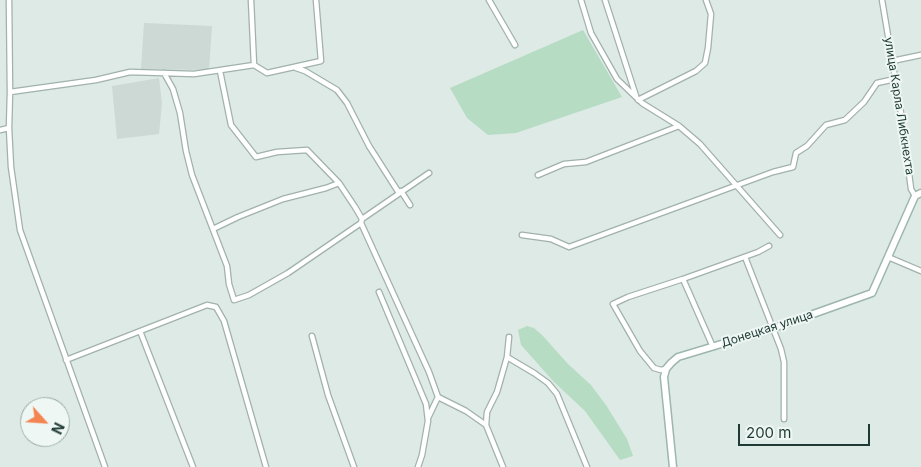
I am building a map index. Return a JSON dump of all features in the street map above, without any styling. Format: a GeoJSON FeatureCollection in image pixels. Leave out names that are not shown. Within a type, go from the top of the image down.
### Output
{"type":"FeatureCollection","features":[{"type":"Feature","properties":{"kind":"street"},"geometry":{"type":"LineString","coordinates":[[9,0],[9,128],[11,167],[20,230],[105,467]]}},
{"type":"Feature","properties":{"kind":"street"},"geometry":{"type":"LineString","coordinates":[[251,0],[254,65]]}},
{"type":"Feature","properties":{"kind":"street"},"geometry":{"type":"LineString","coordinates":[[10,92],[96,80],[130,72],[194,74],[254,65],[268,73],[321,61],[316,0]]}},
{"type":"Feature","properties":{"kind":"street"},"geometry":{"type":"LineString","coordinates":[[489,0],[515,45]]}},
{"type":"Feature","properties":{"kind":"street"},"geometry":{"type":"LineString","coordinates":[[581,0],[591,33],[617,79],[637,99],[679,126],[700,144],[780,235]]}},
{"type":"Feature","properties":{"kind":"street"},"geometry":{"type":"LineString","coordinates":[[605,0],[637,99]]}},
{"type":"Feature","properties":{"kind":"street"},"geometry":{"type":"LineString","coordinates":[[637,99],[696,71],[704,63],[708,48],[711,14],[706,0]]}},
{"type":"Feature","properties":{"kind":"street","name":"улица Карла Либкнехта"},"geometry":{"type":"LineString","coordinates":[[872,292],[918,195],[911,189],[882,0]]}},
{"type":"Feature","properties":{"kind":"street"},"geometry":{"type":"LineString","coordinates":[[892,61],[921,55]]}},
{"type":"Feature","properties":{"kind":"street"},"geometry":{"type":"LineString","coordinates":[[294,68],[305,71],[337,90],[347,103],[369,146],[410,205]]}},
{"type":"Feature","properties":{"kind":"street"},"geometry":{"type":"LineString","coordinates":[[220,71],[231,125],[256,157],[277,152],[306,150],[339,183],[362,221],[429,372],[438,397],[466,411],[486,425]]}},
{"type":"Feature","properties":{"kind":"street"},"geometry":{"type":"LineString","coordinates":[[164,73],[173,89],[180,112],[192,175],[227,266],[229,284],[234,300],[249,295],[288,273],[428,173]]}},
{"type":"Feature","properties":{"kind":"street"},"geometry":{"type":"LineString","coordinates":[[522,235],[551,239],[569,247],[792,166],[796,153],[807,146],[826,125],[845,120],[864,102],[877,83],[895,79]]}},
{"type":"Feature","properties":{"kind":"street"},"geometry":{"type":"LineString","coordinates":[[538,175],[564,164],[586,162],[679,126]]}},
{"type":"Feature","properties":{"kind":"street"},"geometry":{"type":"LineString","coordinates":[[0,130],[9,128]]}},
{"type":"Feature","properties":{"kind":"street"},"geometry":{"type":"LineString","coordinates":[[213,229],[283,198],[339,183]]}},
{"type":"Feature","properties":{"kind":"street"},"geometry":{"type":"LineString","coordinates":[[673,467],[664,377],[666,369],[654,368],[640,351],[613,304],[628,297],[745,257],[769,246]]}},
{"type":"Feature","properties":{"kind":"street"},"geometry":{"type":"LineString","coordinates":[[745,257],[781,349],[784,362],[784,419]]}},
{"type":"Feature","properties":{"kind":"street"},"geometry":{"type":"LineString","coordinates":[[888,257],[921,271]]}},
{"type":"Feature","properties":{"kind":"street"},"geometry":{"type":"LineString","coordinates":[[683,279],[713,347]]}},
{"type":"Feature","properties":{"kind":"street"},"geometry":{"type":"LineString","coordinates":[[379,292],[426,404],[428,418]]}},
{"type":"Feature","properties":{"kind":"street","name":"Донецкая улица"},"geometry":{"type":"LineString","coordinates":[[666,369],[678,357],[772,328],[872,292]]}},
{"type":"Feature","properties":{"kind":"street"},"geometry":{"type":"LineString","coordinates":[[66,360],[207,305],[216,307],[224,321],[266,467]]}},
{"type":"Feature","properties":{"kind":"street"},"geometry":{"type":"LineString","coordinates":[[140,331],[193,467]]}},
{"type":"Feature","properties":{"kind":"street"},"geometry":{"type":"LineString","coordinates":[[312,336],[328,395],[354,467]]}},
{"type":"Feature","properties":{"kind":"street"},"geometry":{"type":"LineString","coordinates":[[503,467],[486,425],[487,412],[497,392],[507,358],[509,337]]}},
{"type":"Feature","properties":{"kind":"street"},"geometry":{"type":"LineString","coordinates":[[507,358],[548,383],[557,394],[587,467]]}},
{"type":"Feature","properties":{"kind":"street"},"geometry":{"type":"LineString","coordinates":[[418,467],[422,455],[428,418],[438,397]]}},
{"type":"Feature","properties":{"kind":"shaded area"},"geometry":{"type":"Polygon","coordinates":[[[144,23],[212,26],[209,70],[141,69],[144,23]]]}},
{"type":"Feature","properties":{"kind":"shaded area"},"geometry":{"type":"Polygon","coordinates":[[[159,78],[162,103],[159,134],[117,139],[112,86],[159,78]]]}},
{"type":"Feature","properties":{"kind":"green space"},"geometry":{"type":"Polygon","coordinates":[[[583,30],[622,97],[516,133],[488,135],[467,118],[450,88],[583,30]]]}},
{"type":"Feature","properties":{"kind":"green space"},"geometry":{"type":"Polygon","coordinates":[[[527,326],[534,328],[543,336],[568,364],[591,385],[627,439],[633,456],[620,460],[585,411],[554,382],[521,345],[518,330],[527,326]]]}}]}
